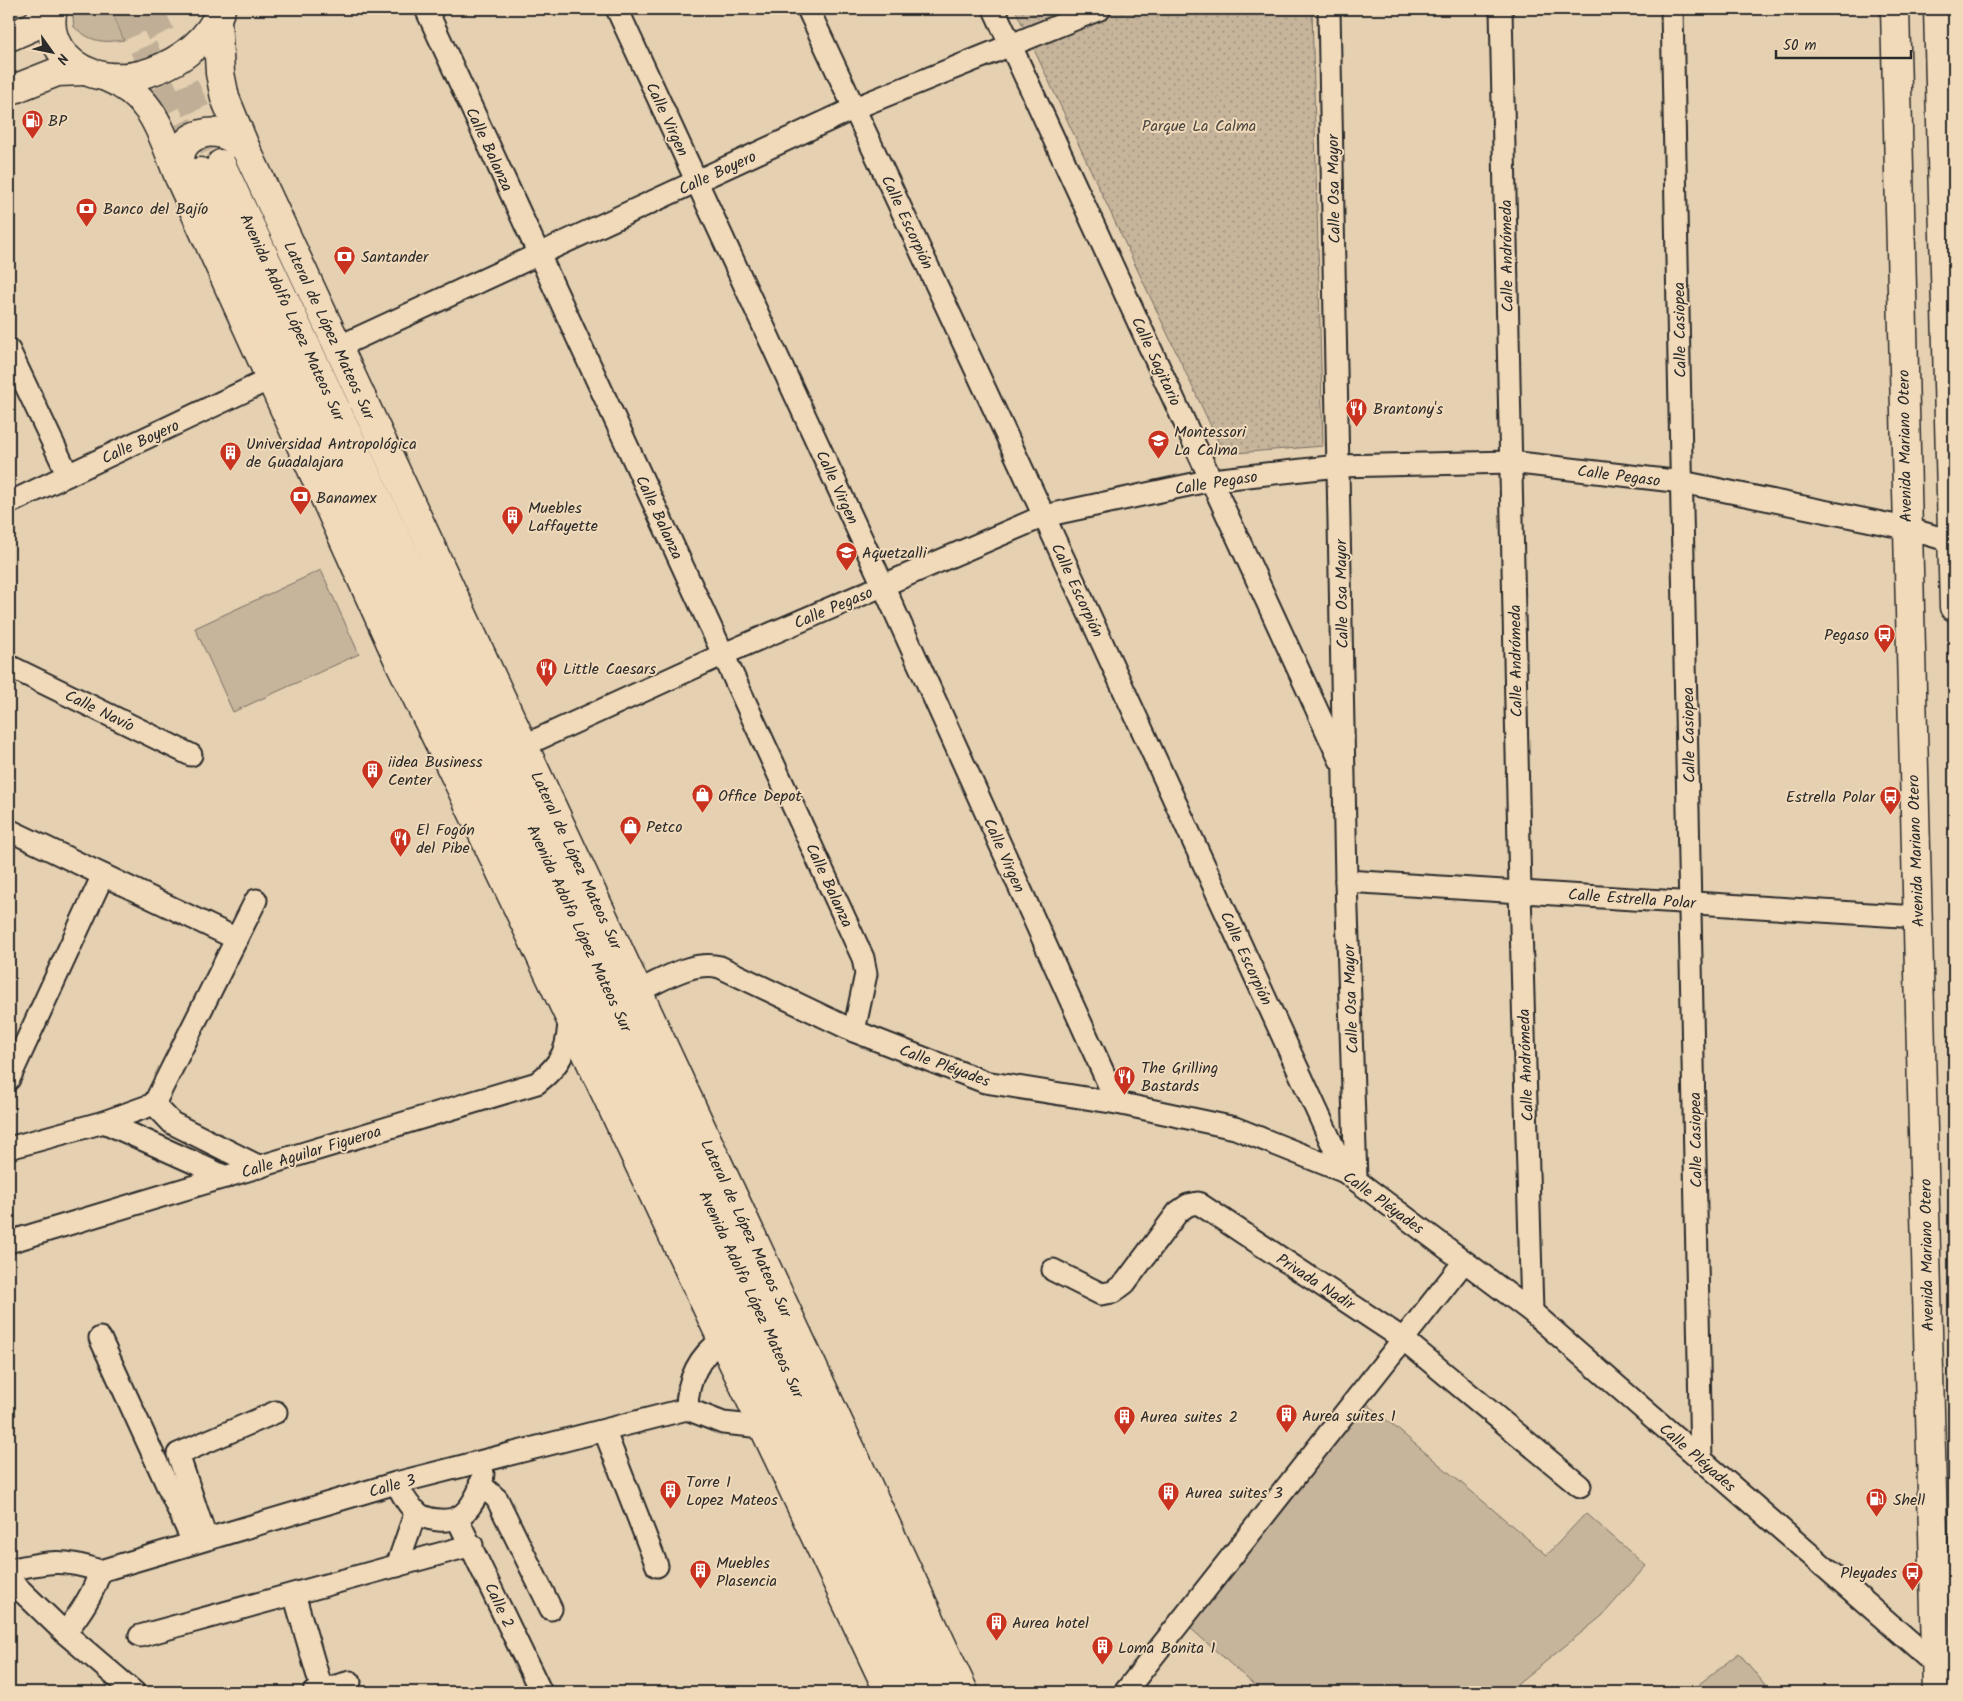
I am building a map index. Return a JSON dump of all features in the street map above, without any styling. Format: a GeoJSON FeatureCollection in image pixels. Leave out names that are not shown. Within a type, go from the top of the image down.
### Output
{"type":"FeatureCollection","features":[{"type":"Feature","properties":{"kind":"main road"},"geometry":{"type":"LineString","coordinates":[[9,37],[34,26],[51,9]]}},
{"type":"Feature","properties":{"kind":"main road"},"geometry":{"type":"LineString","coordinates":[[51,9],[53,35],[58,47],[69,60],[95,74],[126,85],[139,97],[200,171]]}},
{"type":"Feature","properties":{"kind":"main road","name":"Avenida Mariano Otero"},"geometry":{"type":"LineString","coordinates":[[1895,9],[1906,528],[1917,917],[1946,1665],[1938,1692]]}},
{"type":"Feature","properties":{"kind":"main road"},"geometry":{"type":"LineString","coordinates":[[1944,11],[1954,607]]}},
{"type":"Feature","properties":{"kind":"main road"},"geometry":{"type":"LineString","coordinates":[[9,91],[57,72],[95,74],[156,70],[185,56],[219,14]]}},
{"type":"Feature","properties":{"kind":"main road","name":"Lateral de López Mateos Sur"},"geometry":{"type":"LineString","coordinates":[[219,14],[220,73],[225,98],[246,149],[964,1692]]}},
{"type":"Feature","properties":{"kind":"main road"},"geometry":{"type":"LineString","coordinates":[[246,149],[228,136],[217,132],[203,133],[192,138],[182,149],[200,171],[272,378],[398,659],[443,750],[889,1692]]}},
{"type":"Feature","properties":{"kind":"main road","name":"Avenida Adolfo López Mateos Sur"},"geometry":{"type":"LineString","coordinates":[[200,171],[387,517],[938,1692]]}},
{"type":"Feature","properties":{"kind":"main road","name":"Avenida Adolfo López Mateos Sur"},"geometry":{"type":"LineString","coordinates":[[200,171],[911,1692]]}},
{"type":"Feature","properties":{"kind":"main road"},"geometry":{"type":"LineString","coordinates":[[387,517],[469,629]]}},
{"type":"Feature","properties":{"kind":"main road"},"geometry":{"type":"LineString","coordinates":[[416,634],[443,750]]}},
{"type":"Feature","properties":{"kind":"main road"},"geometry":{"type":"LineString","coordinates":[[755,1244],[771,1335]]}},
{"type":"Feature","properties":{"kind":"main road"},"geometry":{"type":"LineString","coordinates":[[802,1508],[862,1588]]}},
{"type":"Feature","properties":{"kind":"street","name":"Calle Balanza"},"geometry":{"type":"LineString","coordinates":[[426,9],[863,958],[866,974],[865,983],[854,1031]]}},
{"type":"Feature","properties":{"kind":"street","name":"Calle Virgen"},"geometry":{"type":"LineString","coordinates":[[616,9],[883,585],[1117,1103]]}},
{"type":"Feature","properties":{"kind":"street","name":"Calle Escorpión"},"geometry":{"type":"LineString","coordinates":[[808,9],[1350,1176]]}},
{"type":"Feature","properties":{"kind":"street","name":"Calle Sagitario"},"geometry":{"type":"LineString","coordinates":[[994,9],[1344,769]]}},
{"type":"Feature","properties":{"kind":"street","name":"Calle Boyero"},"geometry":{"type":"LineString","coordinates":[[338,347],[855,108],[1100,9]]}},
{"type":"Feature","properties":{"kind":"street","name":"Calle Osa Mayor"},"geometry":{"type":"LineString","coordinates":[[1329,9],[1350,1176]]}},
{"type":"Feature","properties":{"kind":"street","name":"Calle Andrómeda"},"geometry":{"type":"LineString","coordinates":[[1501,9],[1520,891],[1532,1312]]}},
{"type":"Feature","properties":{"kind":"street","name":"Calle Casiopea"},"geometry":{"type":"LineString","coordinates":[[1672,9],[1701,1461]]}},
{"type":"Feature","properties":{"kind":"street"},"geometry":{"type":"LineString","coordinates":[[9,350],[68,475]]}},
{"type":"Feature","properties":{"kind":"street","name":"Calle Boyero"},"geometry":{"type":"LineString","coordinates":[[9,503],[272,378]]}},
{"type":"Feature","properties":{"kind":"street","name":"Calle Pegaso"},"geometry":{"type":"LineString","coordinates":[[524,746],[724,654],[1044,516],[1212,480],[1338,466],[1511,462],[1682,482],[1906,528],[1953,542]]}},
{"type":"Feature","properties":{"kind":"street","name":"Calle Navío"},"geometry":{"type":"LineString","coordinates":[[9,666],[191,755]]}},
{"type":"Feature","properties":{"kind":"street"},"geometry":{"type":"LineString","coordinates":[[9,830],[237,939]]}},
{"type":"Feature","properties":{"kind":"street"},"geometry":{"type":"LineString","coordinates":[[9,1079],[103,875]]}},
{"type":"Feature","properties":{"kind":"street","name":"Calle Estrella Polar"},"geometry":{"type":"LineString","coordinates":[[1346,881],[1917,917]]}},
{"type":"Feature","properties":{"kind":"street"},"geometry":{"type":"LineString","coordinates":[[9,1148],[104,1122],[154,1104],[256,900]]}},
{"type":"Feature","properties":{"kind":"street","name":"Calle Pléyades"},"geometry":{"type":"LineString","coordinates":[[638,991],[706,963],[720,967],[854,1031],[985,1082],[1117,1103],[1235,1128],[1350,1176],[1532,1312],[1701,1461],[1946,1665]]}},
{"type":"Feature","properties":{"kind":"street","name":"Calle Aguilar Figueroa"},"geometry":{"type":"LineString","coordinates":[[9,1242],[537,1083],[554,1070],[565,1052],[568,1014]]}},
{"type":"Feature","properties":{"kind":"street"},"geometry":{"type":"LineString","coordinates":[[154,1104],[172,1123],[260,1167]]}},
{"type":"Feature","properties":{"kind":"street"},"geometry":{"type":"LineString","coordinates":[[104,1122],[226,1177]]}},
{"type":"Feature","properties":{"kind":"street","name":"Privada Nadir"},"geometry":{"type":"LineString","coordinates":[[1053,1270],[1101,1294],[1113,1292],[1125,1283],[1178,1212],[1188,1205],[1198,1203],[1403,1339],[1580,1486]]}},
{"type":"Feature","properties":{"kind":"street"},"geometry":{"type":"LineString","coordinates":[[1124,1692],[1464,1262]]}},
{"type":"Feature","properties":{"kind":"street"},"geometry":{"type":"LineString","coordinates":[[100,1338],[200,1540]]}},
{"type":"Feature","properties":{"kind":"street"},"geometry":{"type":"LineString","coordinates":[[723,1340],[711,1348],[698,1365],[689,1382],[687,1409],[723,1423],[763,1427]]}},
{"type":"Feature","properties":{"kind":"street","name":"Calle 3"},"geometry":{"type":"LineString","coordinates":[[100,1571],[396,1483],[483,1460],[605,1432],[687,1409]]}},
{"type":"Feature","properties":{"kind":"street"},"geometry":{"type":"LineString","coordinates":[[200,1540],[178,1454],[276,1412]]}},
{"type":"Feature","properties":{"kind":"street"},"geometry":{"type":"LineString","coordinates":[[605,1432],[657,1566]]}},
{"type":"Feature","properties":{"kind":"street"},"geometry":{"type":"LineString","coordinates":[[396,1483],[408,1504],[422,1516],[438,1520],[457,1518],[471,1505],[483,1477],[483,1460]]}},
{"type":"Feature","properties":{"kind":"street"},"geometry":{"type":"LineString","coordinates":[[480,1484],[497,1499],[551,1609]]}},
{"type":"Feature","properties":{"kind":"street"},"geometry":{"type":"LineString","coordinates":[[397,1566],[416,1511]]}},
{"type":"Feature","properties":{"kind":"street","name":"Calle 2"},"geometry":{"type":"LineString","coordinates":[[457,1518],[472,1545],[541,1692]]}},
{"type":"Feature","properties":{"kind":"street"},"geometry":{"type":"LineString","coordinates":[[140,1636],[472,1545]]}},
{"type":"Feature","properties":{"kind":"street"},"geometry":{"type":"LineString","coordinates":[[9,1570],[51,1561],[75,1562],[100,1571],[95,1588],[82,1611],[65,1633]]}},
{"type":"Feature","properties":{"kind":"street"},"geometry":{"type":"LineString","coordinates":[[9,1580],[65,1633],[134,1692]]}},
{"type":"Feature","properties":{"kind":"street"},"geometry":{"type":"LineString","coordinates":[[294,1594],[318,1691],[350,1682]]}},
{"type":"Feature","properties":{"kind":"green space"},"geometry":{"type":"Polygon","coordinates":[[[72,9],[111,9],[124,40],[103,41],[86,36],[74,27],[72,9]]]}},
{"type":"Feature","properties":{"kind":"green space","name":"Parque La Calma"},"geometry":{"type":"Polygon","coordinates":[[[1015,9],[1312,9],[1323,446],[1224,454],[1015,9]]]}},
{"type":"Feature","properties":{"kind":"green space"},"geometry":{"type":"Polygon","coordinates":[[[321,570],[359,654],[233,712],[195,628],[321,570]]]}},
{"type":"Feature","properties":{"kind":"green space"},"geometry":{"type":"Polygon","coordinates":[[[1364,1401],[1547,1555],[1586,1513],[1646,1566],[1602,1616],[1508,1692],[1262,1692],[1188,1626],[1364,1401]]]}},
{"type":"Feature","properties":{"kind":"green space"},"geometry":{"type":"Polygon","coordinates":[[[1739,1653],[1771,1692],[1689,1692],[1739,1653]]]}},
{"type":"Feature","properties":{"kind":"tunnel"},"geometry":{"type":"LineString","coordinates":[[126,9],[200,172]]}},
{"type":"Feature","properties":{"kind":"tunnel"},"geometry":{"type":"LineString","coordinates":[[149,9],[221,164]]}},
{"type":"Feature","properties":{"kind":"place","name":"BP"},"geometry":{"type":"Point","coordinates":[32,139]}},
{"type":"Feature","properties":{"kind":"place","name":"Banco del Bajío"},"geometry":{"type":"Point","coordinates":[87,227]}},
{"type":"Feature","properties":{"kind":"place","name":"Santander"},"geometry":{"type":"Point","coordinates":[345,275]}},
{"type":"Feature","properties":{"kind":"place","name":"Brantony's"},"geometry":{"type":"Point","coordinates":[1357,427]}},
{"type":"Feature","properties":{"kind":"place","name":"Montessori La Calma"},"geometry":{"type":"Point","coordinates":[1158,459]}},
{"type":"Feature","properties":{"kind":"place","name":"Universidad Antropológica de Guadalajara"},"geometry":{"type":"Point","coordinates":[230,471]}},
{"type":"Feature","properties":{"kind":"place","name":"Banamex"},"geometry":{"type":"Point","coordinates":[300,516]}},
{"type":"Feature","properties":{"kind":"place","name":"Muebles Laffayette"},"geometry":{"type":"Point","coordinates":[512,535]}},
{"type":"Feature","properties":{"kind":"place","name":"Aquetzalli"},"geometry":{"type":"Point","coordinates":[846,571]}},
{"type":"Feature","properties":{"kind":"place","name":"Pegaso"},"geometry":{"type":"Point","coordinates":[1885,653]}},
{"type":"Feature","properties":{"kind":"place","name":"Little Caesars"},"geometry":{"type":"Point","coordinates":[547,687]}},
{"type":"Feature","properties":{"kind":"place","name":"iidea Business Center"},"geometry":{"type":"Point","coordinates":[372,789]}},
{"type":"Feature","properties":{"kind":"place","name":"Office Depot"},"geometry":{"type":"Point","coordinates":[702,814]}},
{"type":"Feature","properties":{"kind":"place","name":"Estrella Polar"},"geometry":{"type":"Point","coordinates":[1891,815]}},
{"type":"Feature","properties":{"kind":"place","name":"Petco"},"geometry":{"type":"Point","coordinates":[630,845]}},
{"type":"Feature","properties":{"kind":"place","name":"El Fogón del Pibe"},"geometry":{"type":"Point","coordinates":[400,857]}},
{"type":"Feature","properties":{"kind":"place","name":"The Grilling Bastards"},"geometry":{"type":"Point","coordinates":[1125,1095]}},
{"type":"Feature","properties":{"kind":"place","name":"Aurea suites 1"},"geometry":{"type":"Point","coordinates":[1286,1434]}},
{"type":"Feature","properties":{"kind":"place","name":"Aurea suites 2"},"geometry":{"type":"Point","coordinates":[1124,1435]}},
{"type":"Feature","properties":{"kind":"place","name":"Torre 1 Lopez Mateos"},"geometry":{"type":"Point","coordinates":[670,1509]}},
{"type":"Feature","properties":{"kind":"place","name":"Aurea suites 3"},"geometry":{"type":"Point","coordinates":[1169,1511]}},
{"type":"Feature","properties":{"kind":"place","name":"Shell"},"geometry":{"type":"Point","coordinates":[1877,1518]}},
{"type":"Feature","properties":{"kind":"place","name":"Muebles Plasencia"},"geometry":{"type":"Point","coordinates":[700,1590]}},
{"type":"Feature","properties":{"kind":"place","name":"Pleyades"},"geometry":{"type":"Point","coordinates":[1913,1591]}},
{"type":"Feature","properties":{"kind":"place","name":"Aurea hotel"},"geometry":{"type":"Point","coordinates":[996,1641]}},
{"type":"Feature","properties":{"kind":"place","name":"Loma Bonita 1"},"geometry":{"type":"Point","coordinates":[1102,1666]}}]}
